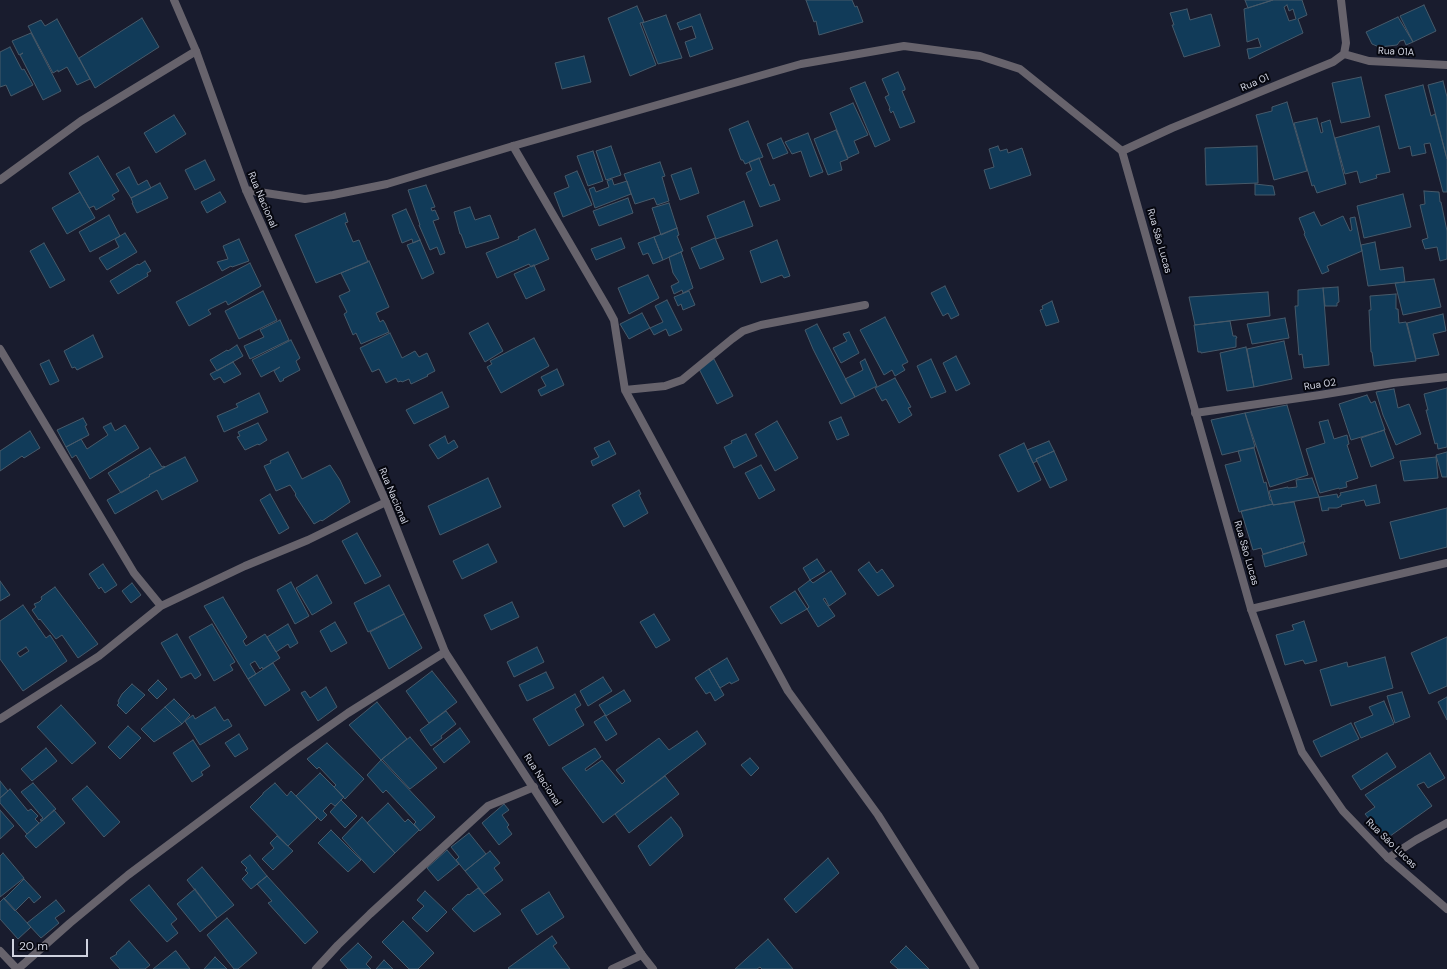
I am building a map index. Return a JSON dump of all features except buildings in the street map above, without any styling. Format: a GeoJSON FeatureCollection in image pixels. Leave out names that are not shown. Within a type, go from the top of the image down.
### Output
{"type":"FeatureCollection","features":[{"type":"Feature","properties":{"kind":"street","name":"Rua Nacional"},"geometry":{"type":"LineString","coordinates":[[174,0],[196,51],[246,190],[386,502],[445,652],[642,955],[653,969]]}},
{"type":"Feature","properties":{"kind":"street"},"geometry":{"type":"LineString","coordinates":[[1341,0],[1346,43],[1344,54]]}},
{"type":"Feature","properties":{"kind":"street"},"geometry":{"type":"LineString","coordinates":[[246,190],[305,199],[387,184],[513,146],[801,64],[904,46],[980,56],[1020,69],[1122,151]]}},
{"type":"Feature","properties":{"kind":"street"},"geometry":{"type":"LineString","coordinates":[[0,180],[81,121],[196,51]]}},
{"type":"Feature","properties":{"kind":"street","name":"Rua 01A"},"geometry":{"type":"LineString","coordinates":[[1344,54],[1369,60],[1447,65]]}},
{"type":"Feature","properties":{"kind":"street","name":"Rua 01"},"geometry":{"type":"LineString","coordinates":[[1122,151],[1172,128],[1333,62],[1344,54]]}},
{"type":"Feature","properties":{"kind":"street"},"geometry":{"type":"LineString","coordinates":[[513,146],[614,320],[625,390],[788,691],[878,815],[975,969]]}},
{"type":"Feature","properties":{"kind":"street","name":"Rua São Lucas"},"geometry":{"type":"LineString","coordinates":[[1122,151],[1251,609],[1302,752],[1343,810],[1388,858],[1447,909]]}},
{"type":"Feature","properties":{"kind":"street"},"geometry":{"type":"LineString","coordinates":[[625,390],[665,386],[682,380],[743,331],[761,325],[865,305]]}},
{"type":"Feature","properties":{"kind":"street"},"geometry":{"type":"LineString","coordinates":[[0,349],[134,573],[161,606]]}},
{"type":"Feature","properties":{"kind":"street","name":"Rua 02"},"geometry":{"type":"LineString","coordinates":[[1195,413],[1320,396],[1393,383],[1447,377]]}},
{"type":"Feature","properties":{"kind":"street"},"geometry":{"type":"LineString","coordinates":[[0,719],[99,656],[161,606],[245,566],[308,540],[386,502]]}},
{"type":"Feature","properties":{"kind":"street"},"geometry":{"type":"LineString","coordinates":[[1251,609],[1447,563]]}},
{"type":"Feature","properties":{"kind":"street"},"geometry":{"type":"LineString","coordinates":[[0,951],[18,969],[128,875],[294,751],[348,713],[445,652]]}},
{"type":"Feature","properties":{"kind":"street"},"geometry":{"type":"LineString","coordinates":[[316,969],[370,914],[488,806],[534,787]]}},
{"type":"Feature","properties":{"kind":"street"},"geometry":{"type":"LineString","coordinates":[[1388,858],[1447,823]]}},
{"type":"Feature","properties":{"kind":"street"},"geometry":{"type":"LineString","coordinates":[[612,969],[642,955]]}}]}
